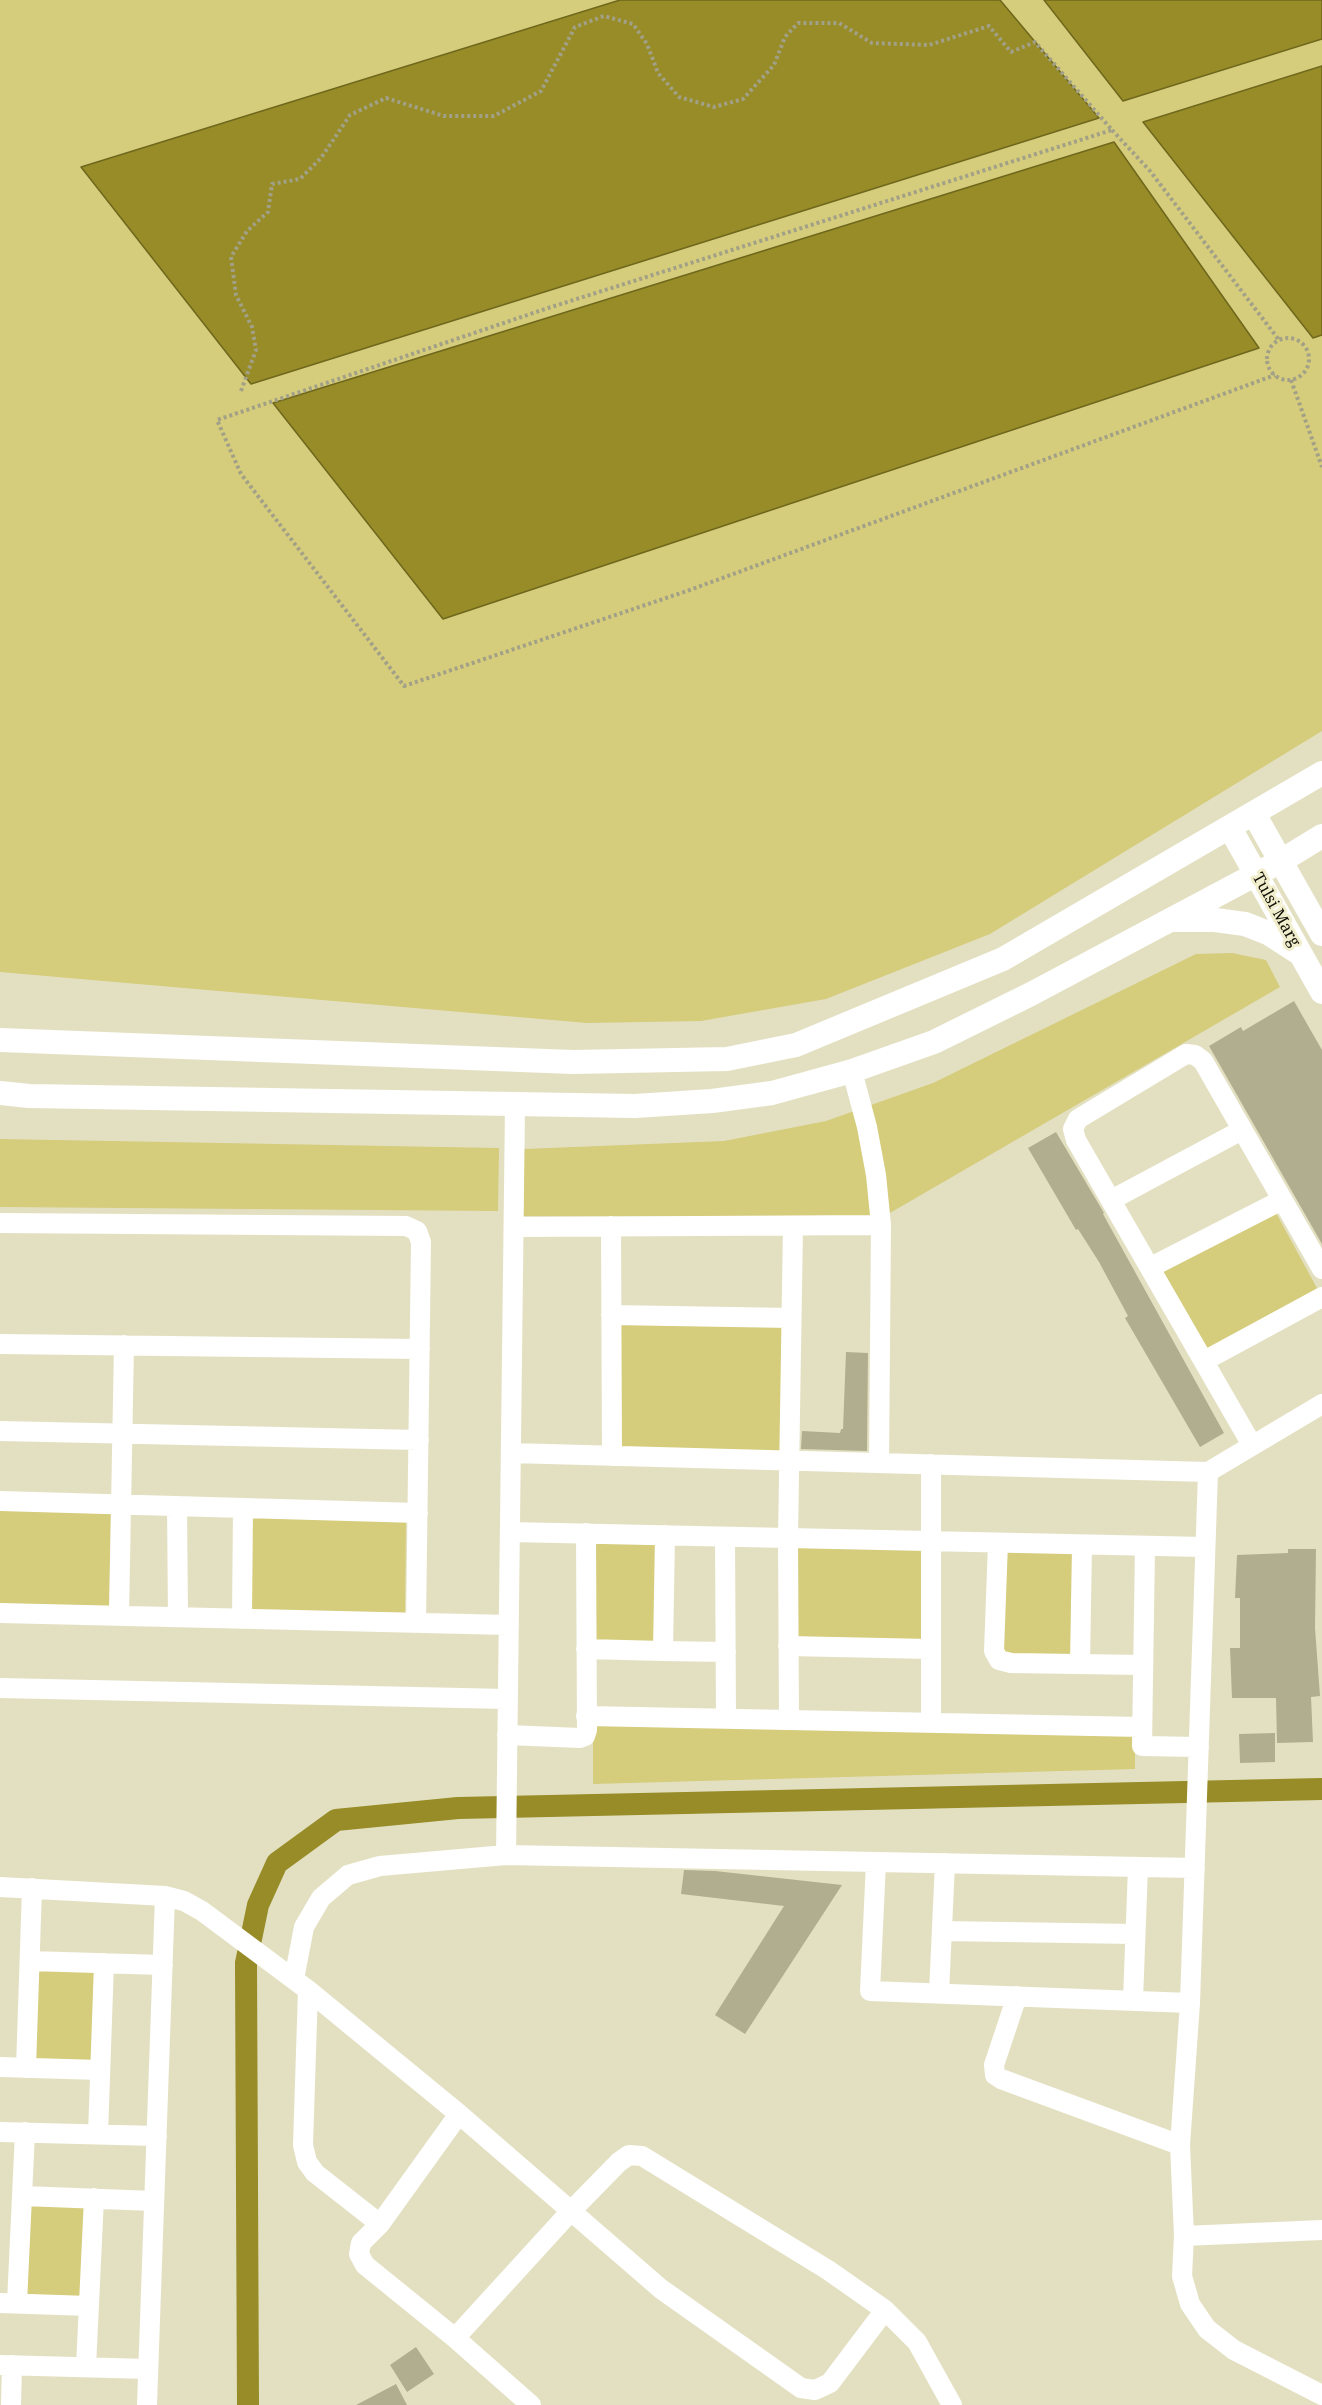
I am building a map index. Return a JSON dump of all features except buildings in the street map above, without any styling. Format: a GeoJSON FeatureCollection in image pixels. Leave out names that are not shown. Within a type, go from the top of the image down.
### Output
{"type":"FeatureCollection","features":[{"type":"Feature","properties":{"kind":"street"},"geometry":{"type":"LineString","coordinates":[[0,1040],[561,1062],[727,1059],[796,1045],[1003,959],[1322,773]]}},
{"type":"Feature","properties":{"kind":"street","name":"Tulsi Marg"},"geometry":{"type":"LineString","coordinates":[[1254,814],[1322,934]]}},
{"type":"Feature","properties":{"kind":"street","name":"Tulsi Marg"},"geometry":{"type":"LineString","coordinates":[[1230,828],[1322,992]]}},
{"type":"Feature","properties":{"kind":"street"},"geometry":{"type":"LineString","coordinates":[[0,1093],[29,1096],[515,1106],[635,1106],[712,1101],[772,1093],[852,1071],[934,1042],[1031,994],[1281,861],[1322,836]]}},
{"type":"Feature","properties":{"kind":"street"},"geometry":{"type":"LineString","coordinates":[[1170,920],[1215,920],[1245,924],[1268,933],[1301,954]]}},
{"type":"Feature","properties":{"kind":"street"},"geometry":{"type":"LineString","coordinates":[[0,1032],[33,1042]]}},
{"type":"Feature","properties":{"kind":"street"},"geometry":{"type":"LineString","coordinates":[[1252,1445],[1113,1199],[1076,1140],[1072,1129],[1078,1119],[1186,1054],[1195,1055],[1203,1061],[1322,1269]]}},
{"type":"Feature","properties":{"kind":"street"},"geometry":{"type":"LineString","coordinates":[[852,1071],[867,1127],[876,1175],[881,1225],[879,1463]]}},
{"type":"Feature","properties":{"kind":"street"},"geometry":{"type":"LineString","coordinates":[[0,1098],[29,1096]]}},
{"type":"Feature","properties":{"kind":"street"},"geometry":{"type":"LineString","coordinates":[[506,1855],[515,1106]]}},
{"type":"Feature","properties":{"kind":"street"},"geometry":{"type":"LineString","coordinates":[[1113,1199],[1242,1130]]}},
{"type":"Feature","properties":{"kind":"street"},"geometry":{"type":"LineString","coordinates":[[1151,1267],[1282,1200]]}},
{"type":"Feature","properties":{"kind":"street"},"geometry":{"type":"LineString","coordinates":[[0,1223],[406,1226],[417,1231],[421,1242],[416,1623]]}},
{"type":"Feature","properties":{"kind":"street"},"geometry":{"type":"LineString","coordinates":[[514,1227],[881,1225]]}},
{"type":"Feature","properties":{"kind":"street"},"geometry":{"type":"LineString","coordinates":[[789,1720],[788,1538],[793,1226]]}},
{"type":"Feature","properties":{"kind":"street"},"geometry":{"type":"LineString","coordinates":[[611,1227],[612,1456]]}},
{"type":"Feature","properties":{"kind":"street"},"geometry":{"type":"LineString","coordinates":[[1204,1361],[1322,1297]]}},
{"type":"Feature","properties":{"kind":"street"},"geometry":{"type":"LineString","coordinates":[[611,1316],[791,1318]]}},
{"type":"Feature","properties":{"kind":"street"},"geometry":{"type":"LineString","coordinates":[[0,1344],[420,1349]]}},
{"type":"Feature","properties":{"kind":"street"},"geometry":{"type":"LineString","coordinates":[[119,1616],[124,1345]]}},
{"type":"Feature","properties":{"kind":"street"},"geometry":{"type":"LineString","coordinates":[[511,1454],[1208,1472],[1322,1404]]}},
{"type":"Feature","properties":{"kind":"street"},"geometry":{"type":"LineString","coordinates":[[0,1431],[419,1440]]}},
{"type":"Feature","properties":{"kind":"street"},"geometry":{"type":"LineString","coordinates":[[931,1464],[931,1722]]}},
{"type":"Feature","properties":{"kind":"street"},"geometry":{"type":"LineString","coordinates":[[1208,1472],[1190,2003],[1180,2145],[1184,2236],[1182,2276],[1190,2304],[1207,2329],[1234,2350],[1322,2395]]}},
{"type":"Feature","properties":{"kind":"street"},"geometry":{"type":"LineString","coordinates":[[0,1501],[418,1513]]}},
{"type":"Feature","properties":{"kind":"street"},"geometry":{"type":"LineString","coordinates":[[177,1506],[178,1617]]}},
{"type":"Feature","properties":{"kind":"street"},"geometry":{"type":"LineString","coordinates":[[242,1619],[243,1508]]}},
{"type":"Feature","properties":{"kind":"street"},"geometry":{"type":"LineString","coordinates":[[510,1532],[1205,1547]]}},
{"type":"Feature","properties":{"kind":"street"},"geometry":{"type":"LineString","coordinates":[[507,1735],[580,1738],[585,1736],[587,1730],[586,1533]]}},
{"type":"Feature","properties":{"kind":"street"},"geometry":{"type":"LineString","coordinates":[[663,1651],[665,1535]]}},
{"type":"Feature","properties":{"kind":"street"},"geometry":{"type":"LineString","coordinates":[[725,1537],[726,1719]]}},
{"type":"Feature","properties":{"kind":"street"},"geometry":{"type":"LineString","coordinates":[[998,1543],[994,1651],[999,1660],[1011,1663],[1143,1665]]}},
{"type":"Feature","properties":{"kind":"street"},"geometry":{"type":"LineString","coordinates":[[1080,1664],[1082,1545]]}},
{"type":"Feature","properties":{"kind":"street"},"geometry":{"type":"LineString","coordinates":[[1144,1546],[1142,1746],[1199,1747]]}},
{"type":"Feature","properties":{"kind":"street"},"geometry":{"type":"LineString","coordinates":[[0,1613],[509,1625]]}},
{"type":"Feature","properties":{"kind":"street"},"geometry":{"type":"LineString","coordinates":[[788,1646],[930,1649]]}},
{"type":"Feature","properties":{"kind":"street"},"geometry":{"type":"LineString","coordinates":[[586,1649],[726,1652]]}},
{"type":"Feature","properties":{"kind":"street"},"geometry":{"type":"LineString","coordinates":[[0,1688],[508,1699]]}},
{"type":"Feature","properties":{"kind":"street"},"geometry":{"type":"LineString","coordinates":[[586,1716],[1142,1726]]}},
{"type":"Feature","properties":{"kind":"street"},"geometry":{"type":"LineString","coordinates":[[380,2224],[315,2173],[307,2162],[303,2145],[294,1979],[304,1927],[321,1898],[348,1875],[380,1866],[506,1855],[1195,1868]]}},
{"type":"Feature","properties":{"kind":"street"},"geometry":{"type":"LineString","coordinates":[[876,1862],[870,1990],[1190,2003]]}},
{"type":"Feature","properties":{"kind":"street"},"geometry":{"type":"LineString","coordinates":[[939,1993],[945,1863]]}},
{"type":"Feature","properties":{"kind":"street"},"geometry":{"type":"LineString","coordinates":[[1133,2000],[1138,1867]]}},
{"type":"Feature","properties":{"kind":"street"},"geometry":{"type":"LineString","coordinates":[[0,1887],[165,1896],[184,1901],[202,1911],[294,1979],[459,2114],[661,2289],[801,2388],[815,2390],[830,2383],[885,2310]]}},
{"type":"Feature","properties":{"kind":"street"},"geometry":{"type":"LineString","coordinates":[[26,2068],[32,1888]]}},
{"type":"Feature","properties":{"kind":"street"},"geometry":{"type":"LineString","coordinates":[[147,2405],[165,1896]]}},
{"type":"Feature","properties":{"kind":"street"},"geometry":{"type":"LineString","coordinates":[[942,1931],[1135,1934]]}},
{"type":"Feature","properties":{"kind":"street"},"geometry":{"type":"LineString","coordinates":[[30,1961],[163,1965]]}},
{"type":"Feature","properties":{"kind":"street"},"geometry":{"type":"LineString","coordinates":[[98,2134],[104,1963]]}},
{"type":"Feature","properties":{"kind":"street"},"geometry":{"type":"LineString","coordinates":[[1017,1996],[994,2065],[995,2075],[1180,2145]]}},
{"type":"Feature","properties":{"kind":"street"},"geometry":{"type":"LineString","coordinates":[[0,2067],[100,2070]]}},
{"type":"Feature","properties":{"kind":"street"},"geometry":{"type":"LineString","coordinates":[[459,2114],[380,2224],[361,2243],[359,2254],[365,2265],[455,2338],[531,2405]]}},
{"type":"Feature","properties":{"kind":"street"},"geometry":{"type":"LineString","coordinates":[[0,2132],[156,2136]]}},
{"type":"Feature","properties":{"kind":"street"},"geometry":{"type":"LineString","coordinates":[[25,2132],[22,2196],[9,2303],[89,2306]]}},
{"type":"Feature","properties":{"kind":"street"},"geometry":{"type":"LineString","coordinates":[[455,2338],[619,2162],[629,2155],[642,2156],[828,2270],[885,2310],[918,2342],[952,2405]]}},
{"type":"Feature","properties":{"kind":"street"},"geometry":{"type":"LineString","coordinates":[[22,2196],[154,2201]]}},
{"type":"Feature","properties":{"kind":"street"},"geometry":{"type":"LineString","coordinates":[[86,2367],[94,2199]]}},
{"type":"Feature","properties":{"kind":"street"},"geometry":{"type":"LineString","coordinates":[[1184,2236],[1322,2230]]}},
{"type":"Feature","properties":{"kind":"street"},"geometry":{"type":"LineString","coordinates":[[11,2405],[6,2365],[148,2368]]}},
{"type":"Feature","properties":{"kind":"path"},"geometry":{"type":"LineString","coordinates":[[240,391],[256,350],[252,327],[236,295],[231,257],[247,231],[268,212],[272,184],[300,179],[321,158],[350,115],[386,98],[444,116],[494,116],[540,91],[575,27],[604,16],[633,24],[647,44],[658,73],[679,97],[714,107],[743,99],[774,65],[785,37],[798,22],[839,23],[872,43],[929,45],[989,26],[1011,52],[1035,42],[1150,171],[1279,340]]}},
{"type":"Feature","properties":{"kind":"path"},"geometry":{"type":"LineString","coordinates":[[1112,130],[545,309],[217,420],[241,474],[404,686],[687,591],[1275,375]]}},
{"type":"Feature","properties":{"kind":"path"},"geometry":{"type":"LineString","coordinates":[[1295,338],[1307,349],[1310,357],[1309,366],[1305,373],[1291,380],[1275,375],[1269,369],[1268,352],[1279,340],[1295,338]]}},
{"type":"Feature","properties":{"kind":"path"},"geometry":{"type":"LineString","coordinates":[[1291,380],[1322,467]]}},
{"type":"Feature","properties":{"kind":"shaded area"},"geometry":{"type":"Polygon","coordinates":[[[0,0],[1322,0],[1322,731],[990,934],[826,999],[701,1021],[587,1023],[0,972],[0,0]]]}},
{"type":"Feature","properties":{"kind":"shaded area"},"geometry":{"type":"Polygon","coordinates":[[[620,0],[1000,0],[1099,118],[251,384],[81,167],[620,0]]]}},
{"type":"Feature","properties":{"kind":"shaded area"},"geometry":{"type":"Polygon","coordinates":[[[1044,0],[1322,0],[1322,39],[1123,101],[1044,0]]]}},
{"type":"Feature","properties":{"kind":"shaded area"},"geometry":{"type":"Polygon","coordinates":[[[1322,66],[1322,335],[1313,338],[1143,122],[1322,66]]]}},
{"type":"Feature","properties":{"kind":"shaded area"},"geometry":{"type":"Polygon","coordinates":[[[1114,142],[1259,348],[443,619],[273,403],[1114,142]]]}},
{"type":"Feature","properties":{"kind":"shaded area"},"geometry":{"type":"Polygon","coordinates":[[[1232,953],[1266,960],[1280,987],[883,1217],[523,1216],[524,1149],[724,1141],[826,1121],[933,1083],[1196,954],[1232,953]]]}},
{"type":"Feature","properties":{"kind":"shaded area"},"geometry":{"type":"Polygon","coordinates":[[[0,1139],[499,1148],[498,1211],[0,1207],[0,1139]]]}},
{"type":"Feature","properties":{"kind":"shaded area"},"geometry":{"type":"Polygon","coordinates":[[[1275,1211],[1318,1290],[1206,1352],[1163,1272],[1275,1211]]]}},
{"type":"Feature","properties":{"kind":"shaded area"},"geometry":{"type":"Polygon","coordinates":[[[618,1322],[783,1324],[781,1453],[616,1450],[618,1322]]]}},
{"type":"Feature","properties":{"kind":"shaded area"},"geometry":{"type":"Polygon","coordinates":[[[0,1508],[111,1509],[109,1609],[0,1607],[0,1508]]]}},
{"type":"Feature","properties":{"kind":"shaded area"},"geometry":{"type":"Polygon","coordinates":[[[249,1517],[406,1519],[405,1616],[248,1614],[249,1517]]]}},
{"type":"Feature","properties":{"kind":"shaded area"},"geometry":{"type":"Polygon","coordinates":[[[591,1538],[661,1539],[660,1647],[589,1646],[591,1538]]]}},
{"type":"Feature","properties":{"kind":"shaded area"},"geometry":{"type":"Polygon","coordinates":[[[793,1543],[927,1544],[926,1643],[792,1642],[793,1543]]]}},
{"type":"Feature","properties":{"kind":"shaded area"},"geometry":{"type":"Polygon","coordinates":[[[1003,1547],[1077,1549],[1075,1659],[1002,1658],[1003,1547]]]}},
{"type":"Feature","properties":{"kind":"shaded area"},"geometry":{"type":"Polygon","coordinates":[[[593,1723],[1135,1733],[1135,1769],[593,1784],[593,1723]]]}},
{"type":"Feature","properties":{"kind":"shaded area"},"geometry":{"type":"Polygon","coordinates":[[[34,1966],[99,1968],[95,2065],[30,2063],[34,1966]]]}},
{"type":"Feature","properties":{"kind":"shaded area"},"geometry":{"type":"Polygon","coordinates":[[[25,2200],[89,2202],[85,2302],[21,2299],[25,2200]]]}},
{"type":"Feature","properties":{"kind":"waterway"},"geometry":{"type":"LineString","coordinates":[[248,2405],[246,1963],[258,1905],[277,1863],[336,1820],[458,1808],[1322,1789]]}}]}
